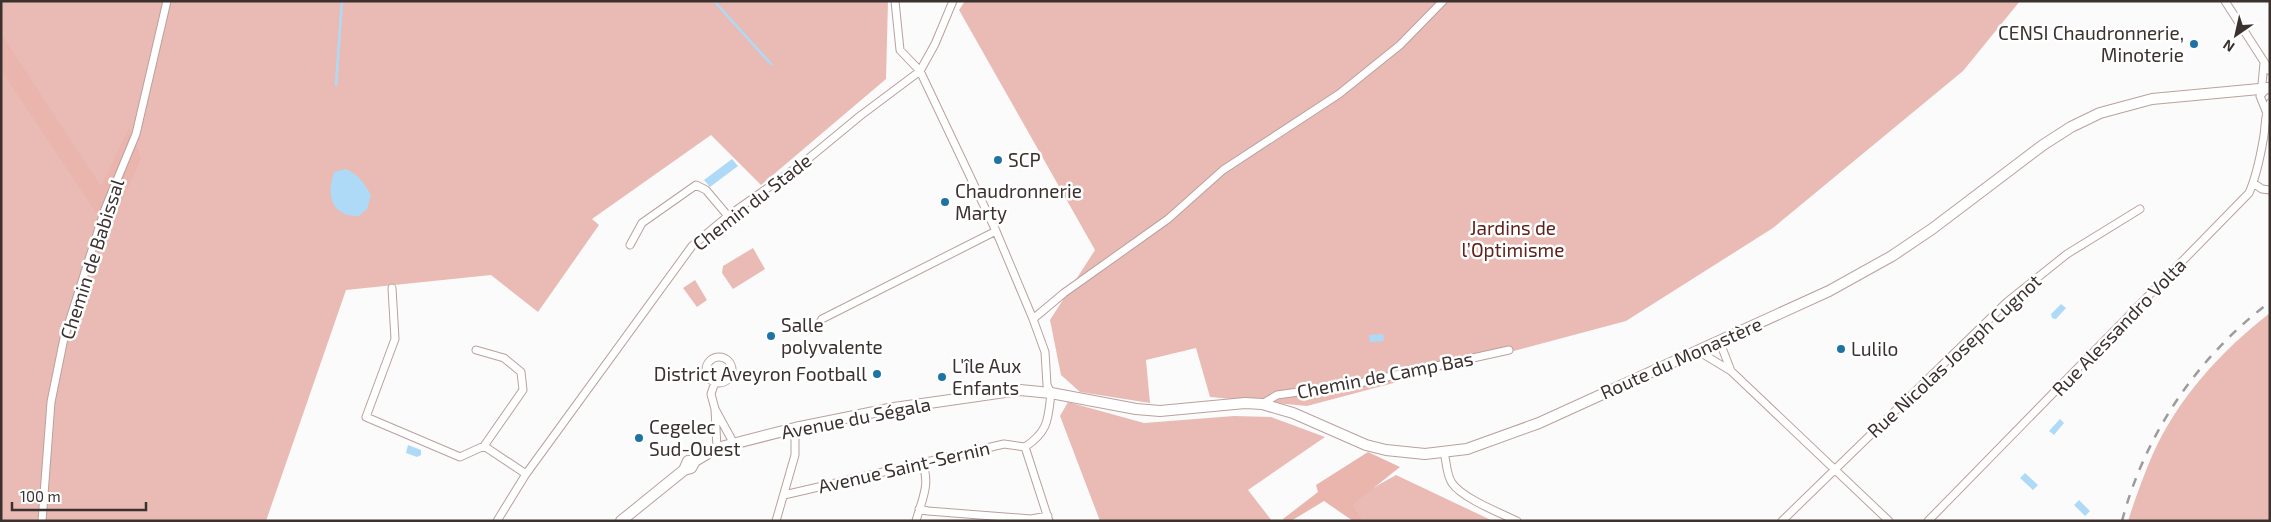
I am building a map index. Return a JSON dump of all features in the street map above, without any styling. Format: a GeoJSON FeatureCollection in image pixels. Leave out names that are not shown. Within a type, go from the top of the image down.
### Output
{"type":"FeatureCollection","features":[{"type":"Feature","properties":{"kind":"street","name":"Chemin de Babissal"},"geometry":{"type":"LineString","coordinates":[[42,521],[51,402],[64,338],[105,209],[136,134],[166,1]]}},
{"type":"Feature","properties":{"kind":"street"},"geometry":{"type":"LineString","coordinates":[[895,1],[900,50],[920,71],[996,231],[1045,352],[1047,385],[1052,393],[1046,427],[1038,438],[1024,447],[1049,518],[1031,519],[928,511],[919,508]]}},
{"type":"Feature","properties":{"kind":"street","name":"Chemin du Stade"},"geometry":{"type":"LineString","coordinates":[[496,521],[526,474],[692,246],[728,216],[803,163],[860,116],[920,71],[935,44],[953,1]]}},
{"type":"Feature","properties":{"kind":"street"},"geometry":{"type":"LineString","coordinates":[[1033,319],[1064,293],[1168,220],[1223,170],[1278,132],[1339,94],[1400,45],[1443,1]]}},
{"type":"Feature","properties":{"kind":"street"},"geometry":{"type":"LineString","coordinates":[[2225,1],[2270,71]]}},
{"type":"Feature","properties":{"kind":"street"},"geometry":{"type":"LineString","coordinates":[[2264,63],[2262,84],[2269,88]]}},
{"type":"Feature","properties":{"kind":"street","name":"Rue Alessandro Volta"},"geometry":{"type":"LineString","coordinates":[[2266,111],[2260,96],[2269,88]]}},
{"type":"Feature","properties":{"kind":"street","name":"Route du Monastère"},"geometry":{"type":"LineString","coordinates":[[1052,393],[1136,409],[1160,411],[1245,403],[1262,404],[1293,413],[1372,446],[1406,453],[1444,453],[1467,449],[1510,434],[1829,291],[1886,260],[1932,229],[2042,145],[2071,127],[2100,113],[2152,99],[2269,88]]}},
{"type":"Feature","properties":{"kind":"street","name":"Rue Alessandro Volta"},"geometry":{"type":"LineString","coordinates":[[1928,521],[2248,193],[2253,183],[2264,139],[2266,111],[2270,102]]}},
{"type":"Feature","properties":{"kind":"street"},"geometry":{"type":"LineString","coordinates":[[2253,183],[2262,189],[2270,190]]}},
{"type":"Feature","properties":{"kind":"street"},"geometry":{"type":"LineString","coordinates":[[630,245],[642,223],[696,185],[706,190],[728,216]]}},
{"type":"Feature","properties":{"kind":"street","name":"Rue Nicolas Joseph Cugnot"},"geometry":{"type":"LineString","coordinates":[[1782,521],[1989,319],[2029,283],[2067,254],[2140,209]]}},
{"type":"Feature","properties":{"kind":"street"},"geometry":{"type":"LineString","coordinates":[[817,328],[822,320],[996,231]]}},
{"type":"Feature","properties":{"kind":"street"},"geometry":{"type":"LineString","coordinates":[[392,288],[395,339],[366,417],[460,457],[484,446],[523,390],[520,372],[504,358],[476,350]]}},
{"type":"Feature","properties":{"kind":"street"},"geometry":{"type":"LineString","coordinates":[[1719,340],[1731,371]]}},
{"type":"Feature","properties":{"kind":"street","name":"Chemin de Camp Bas"},"geometry":{"type":"LineString","coordinates":[[1262,404],[1277,395],[1355,384],[1509,350]]}},
{"type":"Feature","properties":{"kind":"street"},"geometry":{"type":"LineString","coordinates":[[1698,350],[1731,371],[1889,521]]}},
{"type":"Feature","properties":{"kind":"street"},"geometry":{"type":"LineString","coordinates":[[715,382],[711,394],[715,409],[717,448]]}},
{"type":"Feature","properties":{"kind":"street","name":"Avenue du Ségala"},"geometry":{"type":"LineString","coordinates":[[621,521],[684,470],[691,468],[695,461],[717,448],[795,428],[894,408],[1020,390],[1052,393]]}},
{"type":"Feature","properties":{"kind":"street"},"geometry":{"type":"LineString","coordinates":[[715,409],[734,444]]}},
{"type":"Feature","properties":{"kind":"street","name":"Avenue Saint-Sernin"},"geometry":{"type":"LineString","coordinates":[[776,521],[795,455],[795,428]]}},
{"type":"Feature","properties":{"kind":"street","name":"Avenue Saint-Sernin"},"geometry":{"type":"LineString","coordinates":[[784,495],[1004,444],[1024,447]]}},
{"type":"Feature","properties":{"kind":"street"},"geometry":{"type":"LineString","coordinates":[[484,446],[526,474]]}},
{"type":"Feature","properties":{"kind":"street"},"geometry":{"type":"LineString","coordinates":[[1444,453],[1447,471],[1452,484],[1463,494],[1511,520]]}},
{"type":"Feature","properties":{"kind":"street"},"geometry":{"type":"LineString","coordinates":[[916,521],[927,483],[927,474],[922,462]]}},
{"type":"Feature","properties":{"kind":"green space"},"geometry":{"type":"Polygon","coordinates":[[[1,1],[888,1],[886,79],[761,185],[711,135],[592,219],[599,225],[538,312],[491,275],[346,290],[266,521],[1,521],[1,1]]]}},
{"type":"Feature","properties":{"kind":"green space","name":"Jardins de l’Optimisme"},"geometry":{"type":"Polygon","coordinates":[[[965,1],[2020,1],[1963,71],[1773,228],[1626,321],[1307,406],[1210,397],[1196,348],[1146,360],[1150,403],[1080,392],[1061,375],[1050,320],[1095,250],[959,10],[965,1]]]}},
{"type":"Feature","properties":{"kind":"green space"},"geometry":{"type":"Polygon","coordinates":[[[753,248],[765,269],[733,289],[722,273],[723,266],[753,248]]]}},
{"type":"Feature","properties":{"kind":"green space"},"geometry":{"type":"Polygon","coordinates":[[[695,280],[707,300],[697,307],[683,288],[695,280]]]}},
{"type":"Feature","properties":{"kind":"green space"},"geometry":{"type":"Polygon","coordinates":[[[2270,313],[2270,521],[2128,521],[2152,456],[2174,415],[2202,377],[2234,343],[2270,313]]]}},
{"type":"Feature","properties":{"kind":"green space"},"geometry":{"type":"Polygon","coordinates":[[[1068,402],[1144,423],[1234,416],[1271,417],[1325,437],[1248,490],[1272,521],[1100,521],[1060,416],[1068,402]]]}},
{"type":"Feature","properties":{"kind":"green space"},"geometry":{"type":"Polygon","coordinates":[[[1396,475],[1493,521],[1364,521],[1343,505],[1396,475]]]}},
{"type":"Feature","properties":{"kind":"shaded area"},"geometry":{"type":"Polygon","coordinates":[[[3,37],[101,186],[129,128],[141,158],[111,226],[95,211],[1,70],[1,39],[3,37]]]}},
{"type":"Feature","properties":{"kind":"shaded area"},"geometry":{"type":"Polygon","coordinates":[[[1368,452],[1400,467],[1352,505],[1363,521],[1353,521],[1324,501],[1291,521],[1284,521],[1283,519],[1318,492],[1316,485],[1368,452]]]}},
{"type":"Feature","properties":{"kind":"water"},"geometry":{"type":"Polygon","coordinates":[[[732,159],[738,166],[710,187],[704,180],[732,159]]]}},
{"type":"Feature","properties":{"kind":"water"},"geometry":{"type":"Polygon","coordinates":[[[346,169],[361,180],[371,195],[367,209],[359,216],[342,213],[333,203],[331,196],[334,172],[346,169]]]}},
{"type":"Feature","properties":{"kind":"water"},"geometry":{"type":"Polygon","coordinates":[[[2061,304],[2066,308],[2056,319],[2052,318],[2051,314],[2061,304]]]}},
{"type":"Feature","properties":{"kind":"water"},"geometry":{"type":"Polygon","coordinates":[[[1383,334],[1384,341],[1370,342],[1369,335],[1383,334]]]}},
{"type":"Feature","properties":{"kind":"water"},"geometry":{"type":"Polygon","coordinates":[[[2060,419],[2064,423],[2054,435],[2049,431],[2060,419]]]}},
{"type":"Feature","properties":{"kind":"water"},"geometry":{"type":"Polygon","coordinates":[[[408,445],[421,450],[421,455],[417,457],[406,453],[408,445]]]}},
{"type":"Feature","properties":{"kind":"water"},"geometry":{"type":"Polygon","coordinates":[[[2025,473],[2038,485],[2033,490],[2020,478],[2025,473]]]}},
{"type":"Feature","properties":{"kind":"water"},"geometry":{"type":"Polygon","coordinates":[[[2079,500],[2090,511],[2085,516],[2074,505],[2079,500]]]}},
{"type":"Feature","properties":{"kind":"waterway"},"geometry":{"type":"LineString","coordinates":[[336,85],[342,1]]}},
{"type":"Feature","properties":{"kind":"waterway"},"geometry":{"type":"LineString","coordinates":[[714,1],[771,64]]}},
{"type":"Feature","properties":{"kind":"railway"},"geometry":{"type":"LineString","coordinates":[[2122,521],[2132,489],[2145,458],[2160,428],[2178,399],[2220,347],[2244,323],[2270,302]]}},
{"type":"Feature","properties":{"kind":"place","name":"CENSI Chaudronnerie, Minoterie"},"geometry":{"type":"Point","coordinates":[2194,44]}},
{"type":"Feature","properties":{"kind":"place","name":"SCP"},"geometry":{"type":"Point","coordinates":[998,160]}},
{"type":"Feature","properties":{"kind":"place","name":"Chaudronnerie Marty"},"geometry":{"type":"Point","coordinates":[945,202]}},
{"type":"Feature","properties":{"kind":"place","name":"Salle polyvalente"},"geometry":{"type":"Point","coordinates":[771,336]}},
{"type":"Feature","properties":{"kind":"place","name":"Lulilo"},"geometry":{"type":"Point","coordinates":[1841,349]}},
{"type":"Feature","properties":{"kind":"place","name":"District Aveyron Football"},"geometry":{"type":"Point","coordinates":[877,374]}},
{"type":"Feature","properties":{"kind":"place","name":"L'île Aux Enfants"},"geometry":{"type":"Point","coordinates":[942,377]}},
{"type":"Feature","properties":{"kind":"place","name":"Cegelec Sud-Ouest"},"geometry":{"type":"Point","coordinates":[639,438]}}]}
